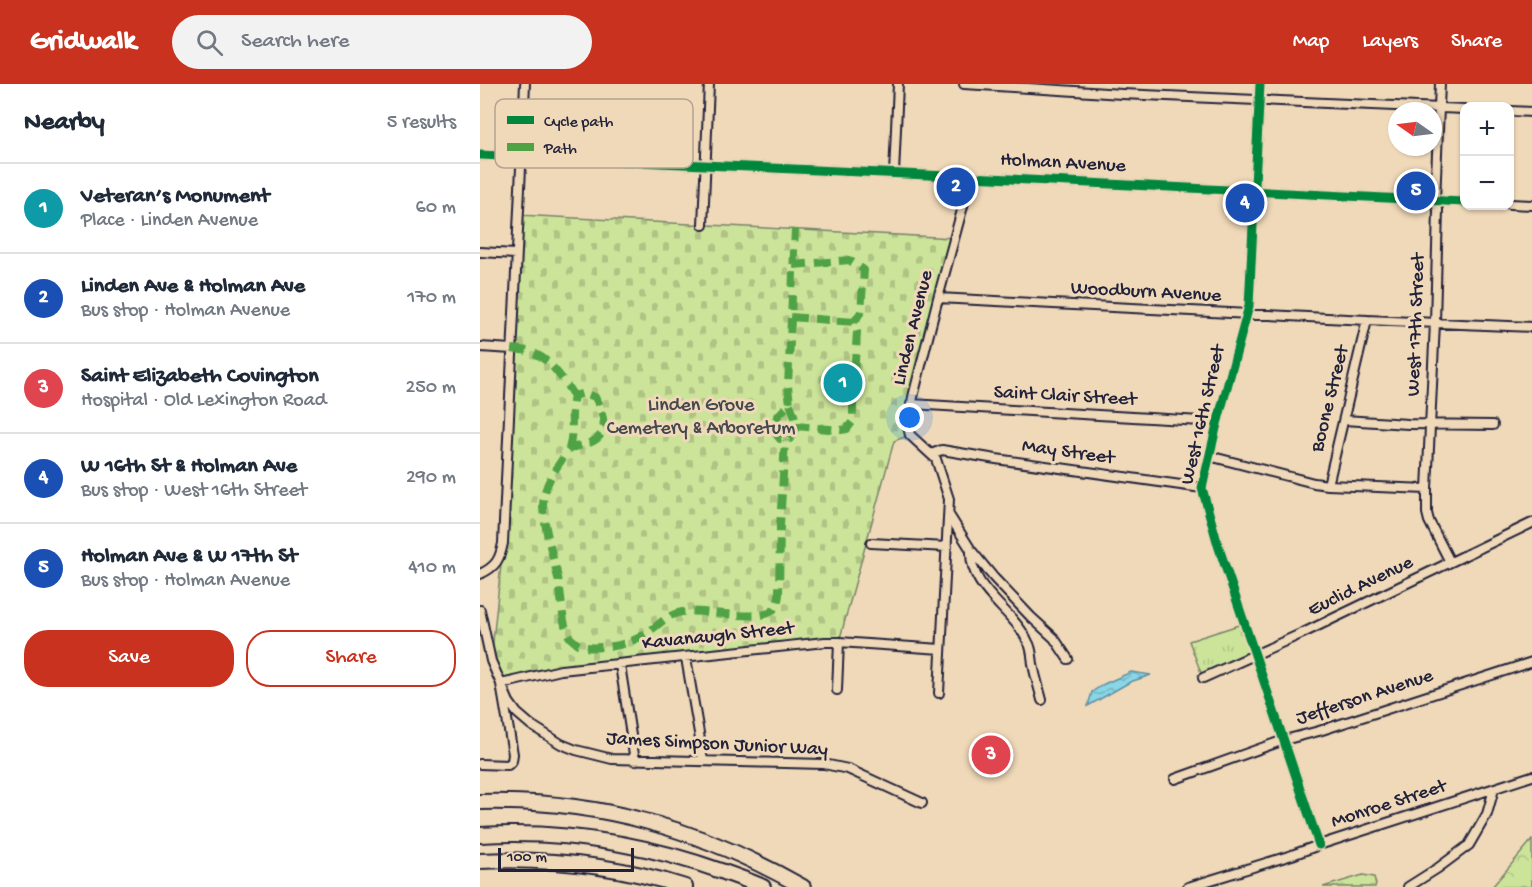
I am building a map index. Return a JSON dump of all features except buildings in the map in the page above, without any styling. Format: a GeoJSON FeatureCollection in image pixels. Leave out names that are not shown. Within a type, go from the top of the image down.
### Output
{"type":"FeatureCollection","features":[{"type":"Feature","properties":{"kind":"highway"},"geometry":{"type":"LineString","coordinates":[[480,802],[534,802],[563,805],[608,811],[640,819],[697,837],[743,855],[803,887]]}},
{"type":"Feature","properties":{"kind":"highway"},"geometry":{"type":"LineString","coordinates":[[480,835],[554,835],[624,844],[700,864],[763,887]]}},
{"type":"Feature","properties":{"kind":"highway"},"geometry":{"type":"LineString","coordinates":[[480,861],[544,862],[604,868],[634,873],[685,887]]}},
{"type":"Feature","properties":{"kind":"street"},"geometry":{"type":"LineString","coordinates":[[524,99],[525,84]]}},
{"type":"Feature","properties":{"kind":"street"},"geometry":{"type":"LineString","coordinates":[[703,225],[709,84]]}},
{"type":"Feature","properties":{"kind":"street"},"geometry":{"type":"LineString","coordinates":[[894,174],[898,84]]}},
{"type":"Feature","properties":{"kind":"street"},"geometry":{"type":"LineString","coordinates":[[964,84],[1122,94],[1388,106]]}},
{"type":"Feature","properties":{"kind":"street","name":"West 16th Street"},"geometry":{"type":"LineString","coordinates":[[1260,84],[1250,295],[1202,488],[1218,545],[1319,845]]}},
{"type":"Feature","properties":{"kind":"street","name":"West 17th Street"},"geometry":{"type":"LineString","coordinates":[[1439,102],[1440,84]]}},
{"type":"Feature","properties":{"kind":"street"},"geometry":{"type":"LineString","coordinates":[[1442,108],[1460,109]]}},
{"type":"Feature","properties":{"kind":"street"},"geometry":{"type":"LineString","coordinates":[[1514,111],[1532,112]]}},
{"type":"Feature","properties":{"kind":"street","name":"Holman Avenue"},"geometry":{"type":"LineString","coordinates":[[480,155],[495,156]]}},
{"type":"Feature","properties":{"kind":"street","name":"West 17th Street"},"geometry":{"type":"LineString","coordinates":[[1437,156],[1435,323],[1426,489],[1429,521],[1450,562]]}},
{"type":"Feature","properties":{"kind":"street","name":"Holman Avenue"},"geometry":{"type":"LineString","coordinates":[[693,165],[1460,202]]}},
{"type":"Feature","properties":{"kind":"street"},"geometry":{"type":"LineString","coordinates":[[480,574],[496,563],[503,543],[520,168]]}},
{"type":"Feature","properties":{"kind":"street","name":"Linden Avenue"},"geometry":{"type":"LineString","coordinates":[[939,693],[949,499],[936,459],[910,435],[908,426],[938,298],[970,177]]}},
{"type":"Feature","properties":{"kind":"street"},"geometry":{"type":"LineString","coordinates":[[1514,204],[1532,205]]}},
{"type":"Feature","properties":{"kind":"street"},"geometry":{"type":"LineString","coordinates":[[480,252],[516,254]]}},
{"type":"Feature","properties":{"kind":"street","name":"Woodburn Avenue"},"geometry":{"type":"LineString","coordinates":[[938,298],[1532,327]]}},
{"type":"Feature","properties":{"kind":"street","name":"Boone Street"},"geometry":{"type":"LineString","coordinates":[[1328,485],[1367,320]]}},
{"type":"Feature","properties":{"kind":"street"},"geometry":{"type":"LineString","coordinates":[[480,347],[512,349]]}},
{"type":"Feature","properties":{"kind":"street","name":"Saint Clair Street"},"geometry":{"type":"LineString","coordinates":[[912,404],[1201,421],[1217,424]]}},
{"type":"Feature","properties":{"kind":"street"},"geometry":{"type":"LineString","coordinates":[[1344,420],[1493,425]]}},
{"type":"Feature","properties":{"kind":"street","name":"May Street"},"geometry":{"type":"LineString","coordinates":[[931,454],[942,450],[1202,488]]}},
{"type":"Feature","properties":{"kind":"street"},"geometry":{"type":"LineString","coordinates":[[1209,456],[1314,483],[1426,489]]}},
{"type":"Feature","properties":{"kind":"street"},"geometry":{"type":"LineString","coordinates":[[948,513],[971,550],[1016,602],[1054,638],[1068,658]]}},
{"type":"Feature","properties":{"kind":"street","name":"Euclid Avenue"},"geometry":{"type":"LineString","coordinates":[[1203,678],[1532,523]]}},
{"type":"Feature","properties":{"kind":"street"},"geometry":{"type":"LineString","coordinates":[[871,543],[947,547]]}},
{"type":"Feature","properties":{"kind":"street"},"geometry":{"type":"LineString","coordinates":[[971,550],[970,560],[980,582],[1015,621],[1030,644],[1033,667],[1042,700]]}},
{"type":"Feature","properties":{"kind":"street","name":"James Simpson Junior Way"},"geometry":{"type":"LineString","coordinates":[[480,610],[491,661],[509,702],[517,713],[531,725],[561,744],[594,756],[635,761],[832,765],[848,769],[922,803]]}},
{"type":"Feature","properties":{"kind":"street"},"geometry":{"type":"LineString","coordinates":[[837,690],[839,642]]}},
{"type":"Feature","properties":{"kind":"street","name":"Kavanaugh Street"},"geometry":{"type":"LineString","coordinates":[[501,684],[561,670],[839,642],[941,649]]}},
{"type":"Feature","properties":{"kind":"street"},"geometry":{"type":"LineString","coordinates":[[686,658],[703,761]]}},
{"type":"Feature","properties":{"kind":"street","name":"Jefferson Avenue"},"geometry":{"type":"LineString","coordinates":[[1174,779],[1284,740],[1319,731],[1532,662]]}},
{"type":"Feature","properties":{"kind":"street"},"geometry":{"type":"LineString","coordinates":[[620,665],[635,761]]}},
{"type":"Feature","properties":{"kind":"street"},"geometry":{"type":"LineString","coordinates":[[480,764],[508,765],[512,761],[513,754],[501,684]]}},
{"type":"Feature","properties":{"kind":"street","name":"Monroe Street"},"geometry":{"type":"LineString","coordinates":[[1188,887],[1532,776]]}},
{"type":"Feature","properties":{"kind":"street"},"geometry":{"type":"LineString","coordinates":[[1408,887],[1469,845],[1487,814],[1494,789]]}},
{"type":"Feature","properties":{"kind":"green space","name":"Linden Grove Cemetery & Arboretum"},"geometry":{"type":"Polygon","coordinates":[[[518,215],[954,238],[913,397],[910,435],[894,441],[839,642],[561,670],[501,684],[491,661],[504,536],[518,215]]]}},
{"type":"Feature","properties":{"kind":"green space"},"geometry":{"type":"Polygon","coordinates":[[[1245,623],[1256,654],[1203,678],[1189,641],[1245,623]]]}},
{"type":"Feature","properties":{"kind":"green space"},"geometry":{"type":"Polygon","coordinates":[[[1532,840],[1532,887],[1492,887],[1532,840]]]}},
{"type":"Feature","properties":{"kind":"green space"},"geometry":{"type":"Polygon","coordinates":[[[1363,875],[1374,877],[1375,887],[1323,887],[1363,875]]]}},
{"type":"Feature","properties":{"kind":"water"},"geometry":{"type":"Polygon","coordinates":[[[1131,672],[1151,675],[1130,682],[1088,706],[1092,692],[1131,672]]]}},
{"type":"Feature","properties":{"kind":"marked path"},"geometry":{"type":"LineString","coordinates":[[790,404],[795,418],[795,430],[790,439],[780,439],[776,434],[774,424],[778,416],[790,404],[788,386],[795,229]]}},
{"type":"Feature","properties":{"kind":"marked path"},"geometry":{"type":"LineString","coordinates":[[793,265],[849,260],[864,270],[861,312],[854,322],[857,332],[853,421],[847,429],[841,430],[796,426]]}},
{"type":"Feature","properties":{"kind":"marked path"},"geometry":{"type":"LineString","coordinates":[[791,317],[854,322]]}},
{"type":"Feature","properties":{"kind":"marked path"},"geometry":{"type":"LineString","coordinates":[[512,349],[531,352],[545,360],[574,396]]}},
{"type":"Feature","properties":{"kind":"marked path"},"geometry":{"type":"LineString","coordinates":[[569,449],[574,396],[584,393],[595,397],[603,418],[603,431],[594,440],[569,450],[549,480],[543,501],[567,633],[578,644],[594,647],[621,645],[634,640],[677,613],[755,615],[765,614],[774,609],[779,595],[785,440]]}},
{"type":"Feature","properties":{"kind":"cycle path"},"geometry":{"type":"LineString","coordinates":[[1260,84],[1249,306],[1202,488],[1218,545],[1319,845]]}},
{"type":"Feature","properties":{"kind":"cycle path"},"geometry":{"type":"LineString","coordinates":[[480,155],[495,156]]}},
{"type":"Feature","properties":{"kind":"cycle path"},"geometry":{"type":"LineString","coordinates":[[693,165],[1460,202]]}},
{"type":"Feature","properties":{"kind":"place","name":"Linden Ave & Holman Ave"},"geometry":{"type":"Point","coordinates":[956,187]}},
{"type":"Feature","properties":{"kind":"place","name":"Holman Ave & W 17th St"},"geometry":{"type":"Point","coordinates":[1416,191]}},
{"type":"Feature","properties":{"kind":"place","name":"W 16th St & Holman Ave"},"geometry":{"type":"Point","coordinates":[1245,203]}},
{"type":"Feature","properties":{"kind":"place","name":"Veteran’s Monument"},"geometry":{"type":"Point","coordinates":[843,383]}},
{"type":"Feature","properties":{"kind":"place","name":"Saint Elizabeth Covington"},"geometry":{"type":"Point","coordinates":[991,755]}}]}
